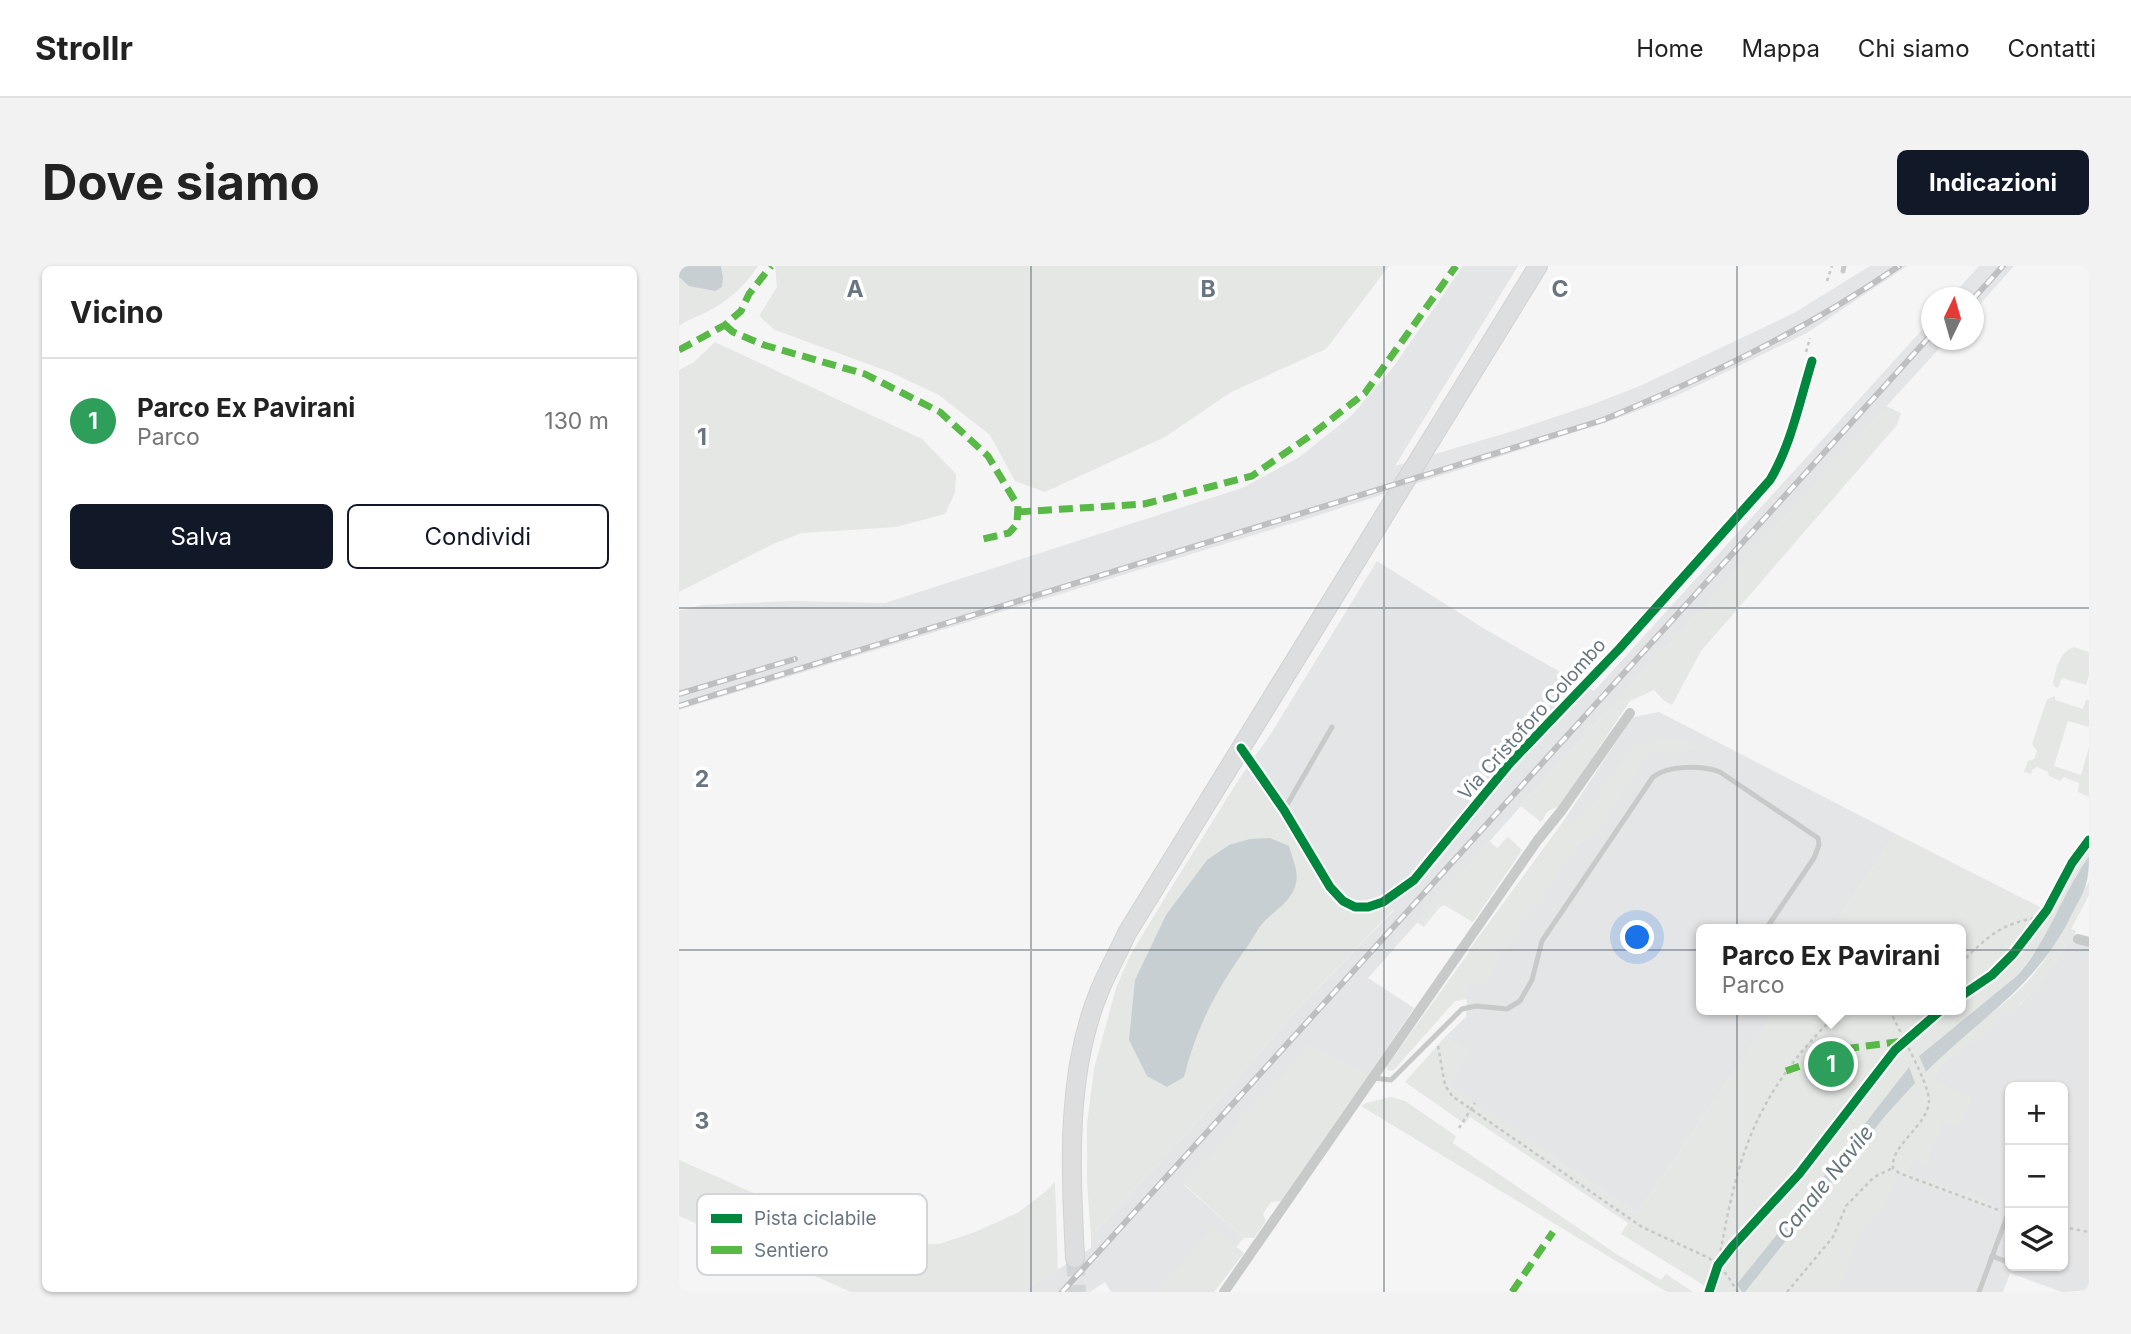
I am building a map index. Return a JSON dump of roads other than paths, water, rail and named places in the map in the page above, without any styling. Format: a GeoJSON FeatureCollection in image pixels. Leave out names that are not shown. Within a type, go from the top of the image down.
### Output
{"type":"FeatureCollection","features":[{"type":"Feature","properties":{"kind":"main road"},"geometry":{"type":"LineString","coordinates":[[1075,1258],[1071,1176],[1073,1114],[1082,1048],[1099,993],[1127,933],[1538,266]]}},
{"type":"Feature","properties":{"kind":"street","name":"Via Cristoforo Colombo"},"geometry":{"type":"LineString","coordinates":[[1241,748],[1284,810],[1331,887],[1343,901],[1355,907],[1368,906],[1383,902],[1401,891],[1425,867],[1511,762],[1620,648],[1770,480],[1788,439],[1812,361]]}},
{"type":"Feature","properties":{"kind":"street"},"geometry":{"type":"LineString","coordinates":[[1224,1292],[1537,841],[1630,713]]}},
{"type":"Feature","properties":{"kind":"lane"},"geometry":{"type":"LineString","coordinates":[[1284,810],[1332,727]]}},
{"type":"Feature","properties":{"kind":"lane"},"geometry":{"type":"LineString","coordinates":[[1374,1078],[1391,1080],[1462,1009],[1476,1006],[1507,1009],[1520,1001],[1532,980],[1542,941],[1653,777],[1664,771],[1707,768],[1720,772],[1818,838],[1819,845],[1814,858],[1769,924]]}},
{"type":"Feature","properties":{"kind":"lane"},"geometry":{"type":"LineString","coordinates":[[1979,1292],[2005,1222]]}},
{"type":"Feature","properties":{"kind":"lane"},"geometry":{"type":"LineString","coordinates":[[1992,1256],[2005,1261]]}},
{"type":"Feature","properties":{"kind":"water"},"geometry":{"type":"Polygon","coordinates":[[[679,266],[721,266],[722,287],[715,291],[689,286],[679,277],[679,266]]]}},
{"type":"Feature","properties":{"kind":"water"},"geometry":{"type":"Polygon","coordinates":[[[1270,838],[1289,846],[1297,874],[1294,890],[1266,919],[1226,978],[1201,1025],[1184,1077],[1167,1087],[1147,1076],[1129,1040],[1135,980],[1166,915],[1207,860],[1229,845],[1250,839],[1270,838]]]}},
{"type":"Feature","properties":{"kind":"water"},"geometry":{"type":"Polygon","coordinates":[[[2089,856],[2087,882],[2082,894],[2057,941],[2041,963],[2024,983],[1926,1072],[1919,1056],[2018,975],[2029,961],[2089,856]]]}},
{"type":"Feature","properties":{"kind":"water","name":"Canale Navile"},"geometry":{"type":"Polygon","coordinates":[[[1909,1067],[1915,1083],[1885,1116],[1745,1292],[1742,1292],[1737,1284],[1909,1067]]]}},
{"type":"Feature","properties":{"kind":"tunnel"},"geometry":{"type":"LineString","coordinates":[[1075,1258],[1077,1292]]}},
{"type":"Feature","properties":{"kind":"railway"},"geometry":{"type":"LineString","coordinates":[[679,706],[1603,420],[1680,387],[1792,332],[1899,266]]}},
{"type":"Feature","properties":{"kind":"railway"},"geometry":{"type":"LineString","coordinates":[[1984,287],[2003,266]]}},
{"type":"Feature","properties":{"kind":"railway"},"geometry":{"type":"LineString","coordinates":[[1062,1292],[1921,346]]}},
{"type":"Feature","properties":{"kind":"railway"},"geometry":{"type":"LineString","coordinates":[[679,694],[795,659]]}},
{"type":"Feature","properties":{"kind":"place","name":"Parco Ex Pavirani"},"geometry":{"type":"Point","coordinates":[1831,1064]}}]}
